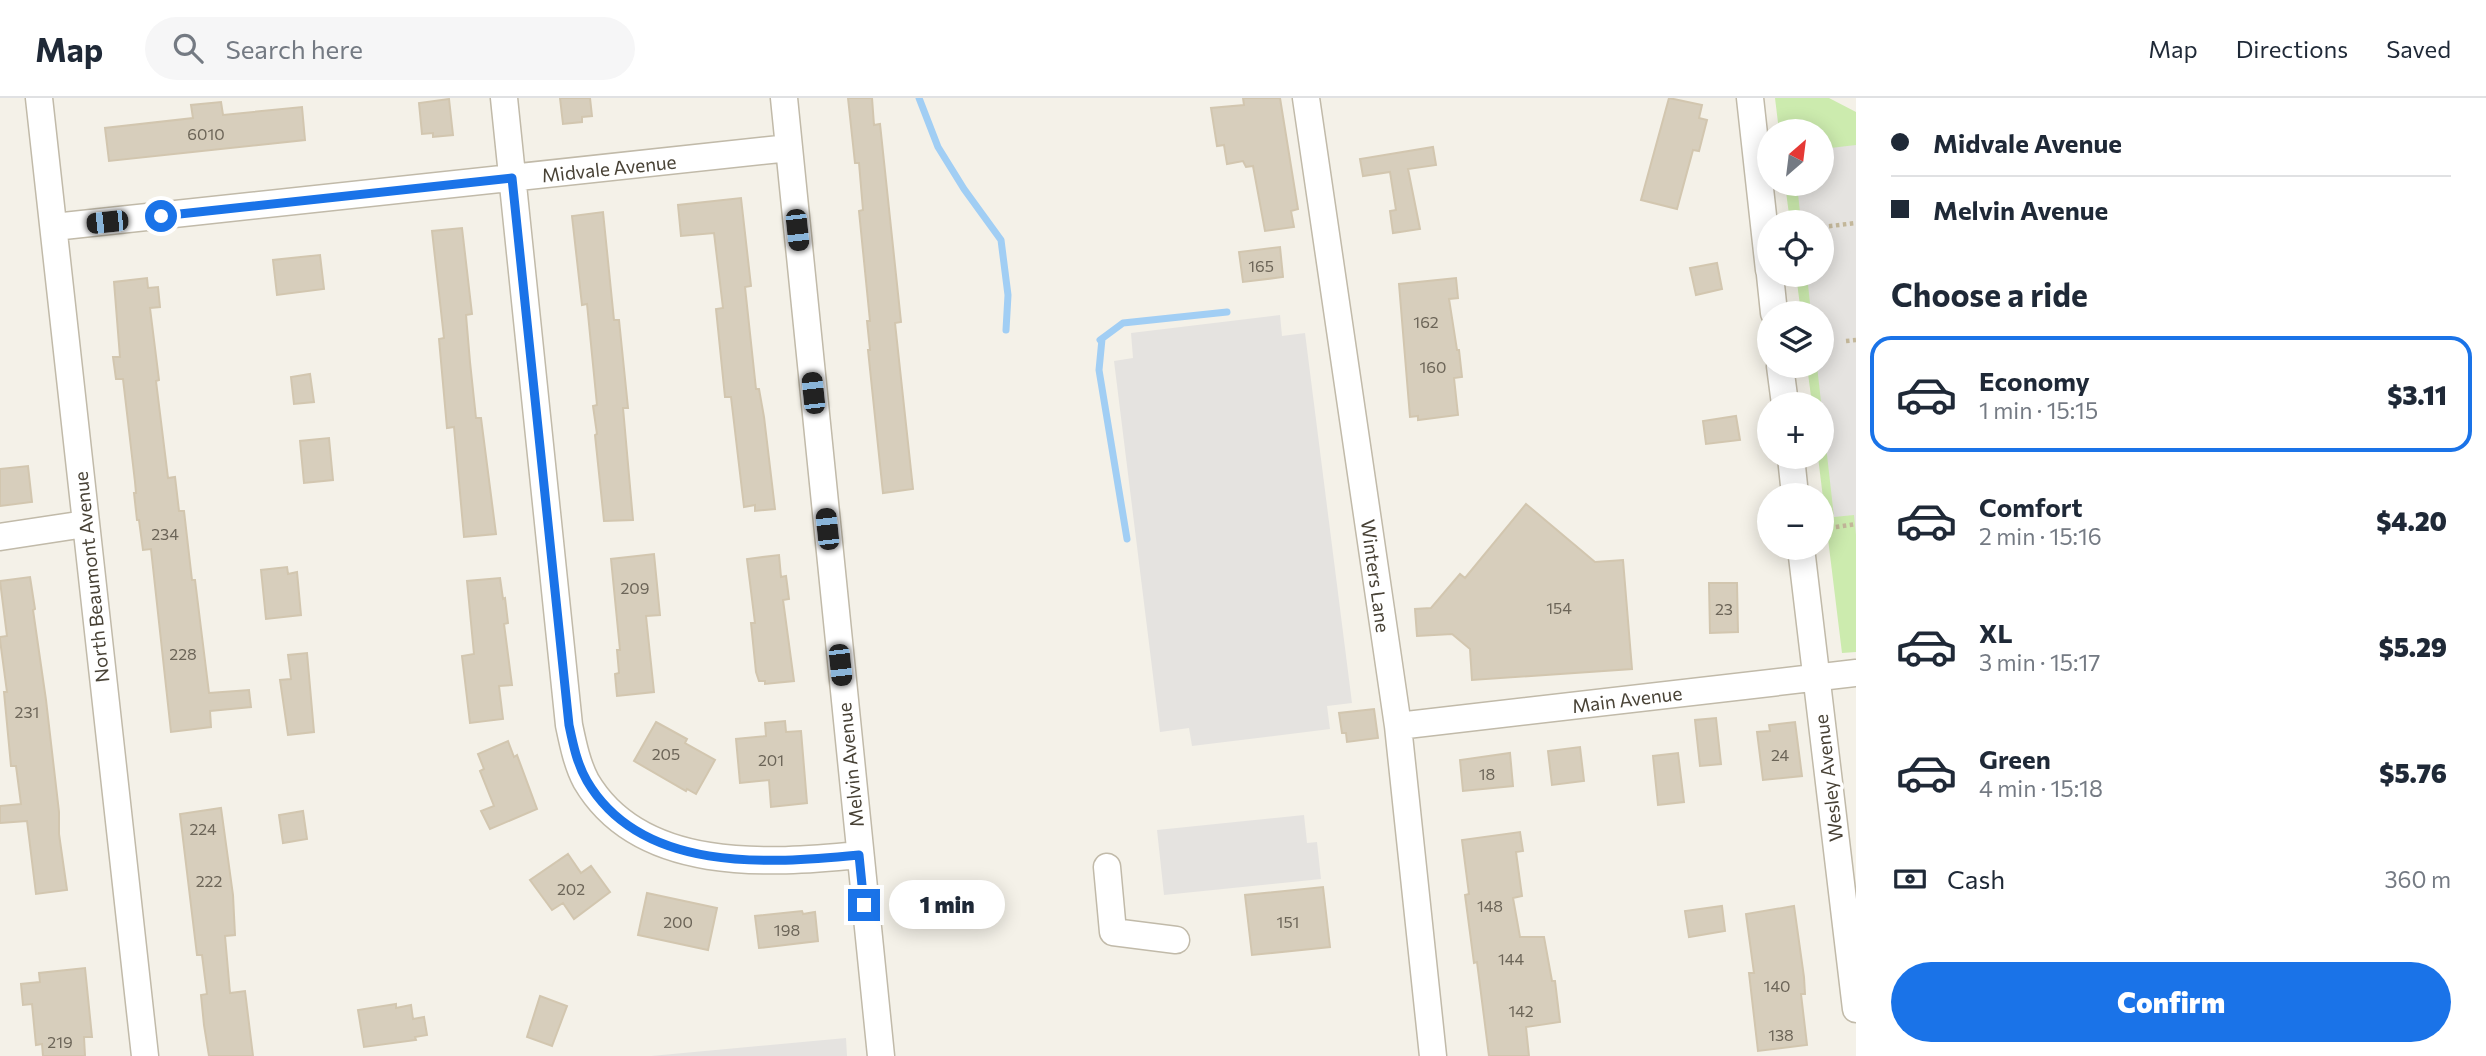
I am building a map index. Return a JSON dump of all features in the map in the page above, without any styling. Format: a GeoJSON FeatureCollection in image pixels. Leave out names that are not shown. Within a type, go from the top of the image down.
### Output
{"type":"FeatureCollection","features":[{"type":"Feature","properties":{"kind":"street","name":"North Beaumont Avenue"},"geometry":{"type":"LineString","coordinates":[[39,98],[145,1056]]}},
{"type":"Feature","properties":{"kind":"street"},"geometry":{"type":"LineString","coordinates":[[504,98],[569,725],[576,755],[586,780],[602,803],[624,824],[649,839],[676,849],[709,855],[793,862],[859,855]]}},
{"type":"Feature","properties":{"kind":"street","name":"Melvin Avenue"},"geometry":{"type":"LineString","coordinates":[[784,98],[881,1056]]}},
{"type":"Feature","properties":{"kind":"street","name":"Winters Lane"},"geometry":{"type":"LineString","coordinates":[[1306,98],[1398,726],[1433,1056]]}},
{"type":"Feature","properties":{"kind":"street"},"geometry":{"type":"LineString","coordinates":[[1749,98],[1762,210]]}},
{"type":"Feature","properties":{"kind":"street","name":"Midvale Avenue"},"geometry":{"type":"LineString","coordinates":[[54,227],[789,148]]}},
{"type":"Feature","properties":{"kind":"street"},"geometry":{"type":"LineString","coordinates":[[0,537],[85,524]]}},
{"type":"Feature","properties":{"kind":"street","name":"Wesley Avenue"},"geometry":{"type":"LineString","coordinates":[[1802,560],[1856,1009]]}},
{"type":"Feature","properties":{"kind":"street","name":"Main Avenue"},"geometry":{"type":"LineString","coordinates":[[1398,726],[1856,673]]}},
{"type":"Feature","properties":{"kind":"street"},"geometry":{"type":"LineString","coordinates":[[1107,867],[1112,932],[1176,940]]}},
{"type":"Feature","properties":{"kind":"path"},"geometry":{"type":"LineString","coordinates":[[1834,226],[1856,223]]}},
{"type":"Feature","properties":{"kind":"path"},"geometry":{"type":"LineString","coordinates":[[1846,341],[1856,340]]}},
{"type":"Feature","properties":{"kind":"path"},"geometry":{"type":"LineString","coordinates":[[1834,527],[1856,524]]}},
{"type":"Feature","properties":{"kind":"green space"},"geometry":{"type":"Polygon","coordinates":[[[1775,98],[1829,98],[1856,112],[1856,652],[1842,653],[1831,560],[1834,560],[1834,483],[1821,483],[1819,469],[1834,469],[1834,392],[1810,392],[1809,378],[1834,378],[1834,301],[1799,301],[1798,287],[1834,287],[1834,210],[1788,210],[1787,196],[1834,196],[1834,119],[1778,119],[1775,98]]]}},
{"type":"Feature","properties":{"kind":"shaded area"},"geometry":{"type":"Polygon","coordinates":[[[1856,145],[1856,535],[1854,515],[1834,517],[1834,483],[1830,483],[1829,469],[1834,469],[1834,392],[1820,392],[1818,378],[1834,378],[1834,301],[1810,301],[1808,287],[1834,287],[1834,210],[1800,210],[1798,196],[1834,196],[1834,148],[1856,145]]]}},
{"type":"Feature","properties":{"kind":"shaded area"},"geometry":{"type":"Polygon","coordinates":[[[1280,315],[1282,336],[1305,333],[1352,703],[1327,706],[1330,729],[1192,746],[1189,728],[1160,732],[1114,361],[1133,358],[1131,333],[1280,315]]]}},
{"type":"Feature","properties":{"kind":"shaded area"},"geometry":{"type":"Polygon","coordinates":[[[1304,815],[1307,843],[1317,842],[1321,879],[1164,895],[1157,830],[1304,815]]]}},
{"type":"Feature","properties":{"kind":"shaded area"},"geometry":{"type":"Polygon","coordinates":[[[846,1038],[847,1056],[651,1056],[846,1038]]]}},
{"type":"Feature","properties":{"kind":"building"},"geometry":{"type":"Polygon","coordinates":[[[560,98],[590,98],[592,116],[582,117],[582,122],[563,124],[560,98]]]}},
{"type":"Feature","properties":{"kind":"building"},"geometry":{"type":"Polygon","coordinates":[[[848,98],[872,98],[874,125],[880,124],[901,322],[895,323],[913,489],[883,493],[868,350],[867,321],[870,321],[859,211],[863,210],[859,163],[855,163],[848,98]]]}},
{"type":"Feature","properties":{"kind":"building"},"geometry":{"type":"Polygon","coordinates":[[[1243,98],[1280,98],[1298,209],[1291,211],[1294,227],[1265,231],[1253,166],[1246,167],[1243,161],[1227,164],[1224,145],[1217,146],[1211,108],[1244,105],[1243,98]]]}},
{"type":"Feature","properties":{"kind":"building"},"geometry":{"type":"Polygon","coordinates":[[[1669,98],[1702,105],[1699,118],[1707,120],[1699,151],[1693,150],[1677,209],[1641,200],[1669,98]]]}},
{"type":"Feature","properties":{"kind":"building"},"geometry":{"type":"Polygon","coordinates":[[[449,99],[453,135],[433,137],[433,133],[422,134],[419,103],[449,99]]]}},
{"type":"Feature","properties":{"kind":"building"},"geometry":{"type":"Polygon","coordinates":[[[221,102],[223,115],[302,107],[305,140],[109,161],[105,128],[193,118],[191,105],[221,102]]]}},
{"type":"Feature","properties":{"kind":"building"},"geometry":{"type":"Polygon","coordinates":[[[1433,147],[1436,165],[1408,169],[1420,229],[1393,233],[1390,211],[1396,210],[1390,172],[1363,176],[1360,159],[1433,147]]]}},
{"type":"Feature","properties":{"kind":"building"},"geometry":{"type":"Polygon","coordinates":[[[741,198],[751,286],[745,287],[756,389],[759,389],[764,417],[775,509],[755,511],[755,505],[744,507],[731,397],[725,397],[716,309],[723,308],[714,233],[681,236],[678,205],[741,198]]]}},
{"type":"Feature","properties":{"kind":"building"},"geometry":{"type":"Polygon","coordinates":[[[603,212],[614,320],[619,320],[628,408],[623,408],[633,520],[604,521],[595,435],[593,406],[597,405],[587,304],[582,305],[572,216],[603,212]]]}},
{"type":"Feature","properties":{"kind":"building"},"geometry":{"type":"Polygon","coordinates":[[[462,228],[472,314],[466,315],[476,418],[481,418],[496,534],[464,537],[454,427],[447,428],[439,339],[444,338],[432,231],[462,228]]]}},
{"type":"Feature","properties":{"kind":"building"},"geometry":{"type":"Polygon","coordinates":[[[1280,247],[1283,277],[1243,282],[1239,252],[1280,247]]]}},
{"type":"Feature","properties":{"kind":"building"},"geometry":{"type":"Polygon","coordinates":[[[320,255],[324,289],[277,295],[273,260],[320,255]]]}},
{"type":"Feature","properties":{"kind":"building"},"geometry":{"type":"Polygon","coordinates":[[[1717,263],[1722,289],[1696,295],[1690,268],[1717,263]]]}},
{"type":"Feature","properties":{"kind":"building"},"geometry":{"type":"Polygon","coordinates":[[[147,278],[148,288],[158,287],[160,307],[150,308],[168,478],[175,477],[179,511],[184,511],[209,693],[249,690],[251,707],[210,711],[211,727],[171,732],[151,549],[143,550],[137,520],[123,379],[116,379],[113,357],[120,357],[114,282],[147,278]]]}},
{"type":"Feature","properties":{"kind":"building"},"geometry":{"type":"Polygon","coordinates":[[[1456,278],[1458,298],[1449,299],[1462,377],[1454,378],[1458,415],[1418,420],[1418,416],[1410,417],[1399,284],[1456,278]]]}},
{"type":"Feature","properties":{"kind":"building"},"geometry":{"type":"Polygon","coordinates":[[[310,374],[314,402],[294,404],[291,377],[310,374]]]}},
{"type":"Feature","properties":{"kind":"building"},"geometry":{"type":"Polygon","coordinates":[[[1736,416],[1740,440],[1706,444],[1703,421],[1736,416]]]}},
{"type":"Feature","properties":{"kind":"building"},"geometry":{"type":"Polygon","coordinates":[[[329,438],[333,480],[304,483],[300,441],[329,438]]]}},
{"type":"Feature","properties":{"kind":"building"},"geometry":{"type":"Polygon","coordinates":[[[28,466],[32,502],[0,506],[0,469],[28,466]]]}},
{"type":"Feature","properties":{"kind":"building"},"geometry":{"type":"Polygon","coordinates":[[[1526,504],[1595,562],[1623,560],[1632,669],[1472,680],[1470,649],[1452,634],[1417,636],[1415,609],[1431,608],[1460,574],[1465,578],[1526,504]]]}},
{"type":"Feature","properties":{"kind":"building"},"geometry":{"type":"Polygon","coordinates":[[[654,554],[660,615],[646,616],[654,692],[617,696],[615,674],[619,673],[617,650],[620,650],[611,559],[654,554]]]}},
{"type":"Feature","properties":{"kind":"building"},"geometry":{"type":"Polygon","coordinates":[[[779,555],[781,577],[786,576],[789,599],[783,600],[794,681],[765,684],[765,681],[759,681],[756,672],[751,623],[755,623],[747,559],[779,555]]]}},
{"type":"Feature","properties":{"kind":"building"},"geometry":{"type":"Polygon","coordinates":[[[287,567],[288,574],[297,572],[301,615],[266,619],[261,570],[287,567]]]}},
{"type":"Feature","properties":{"kind":"building"},"geometry":{"type":"Polygon","coordinates":[[[30,577],[67,890],[36,894],[27,821],[0,823],[0,806],[21,804],[16,766],[11,766],[4,692],[7,692],[0,637],[7,636],[0,581],[30,577]]]}},
{"type":"Feature","properties":{"kind":"building"},"geometry":{"type":"Polygon","coordinates":[[[500,578],[508,623],[504,624],[512,685],[499,686],[503,719],[470,723],[462,656],[474,654],[467,581],[500,578]]]}},
{"type":"Feature","properties":{"kind":"building"},"geometry":{"type":"Polygon","coordinates":[[[1709,583],[1737,583],[1738,632],[1710,633],[1709,583]]]}},
{"type":"Feature","properties":{"kind":"building"},"geometry":{"type":"Polygon","coordinates":[[[307,653],[314,732],[288,735],[280,680],[291,679],[288,655],[307,653]]]}},
{"type":"Feature","properties":{"kind":"building"},"geometry":{"type":"Polygon","coordinates":[[[1374,709],[1378,738],[1347,742],[1346,733],[1342,733],[1339,713],[1374,709]]]}},
{"type":"Feature","properties":{"kind":"building"},"geometry":{"type":"Polygon","coordinates":[[[1716,718],[1721,764],[1700,766],[1695,720],[1716,718]]]}},
{"type":"Feature","properties":{"kind":"building"},"geometry":{"type":"Polygon","coordinates":[[[785,721],[786,732],[801,731],[807,803],[771,807],[769,780],[740,783],[736,739],[766,736],[765,723],[785,721]]]}},
{"type":"Feature","properties":{"kind":"building"},"geometry":{"type":"Polygon","coordinates":[[[656,722],[687,739],[685,743],[715,760],[696,794],[634,761],[656,722]]]}},
{"type":"Feature","properties":{"kind":"building"},"geometry":{"type":"Polygon","coordinates":[[[1795,722],[1802,776],[1763,780],[1757,732],[1770,731],[1769,725],[1795,722]]]}},
{"type":"Feature","properties":{"kind":"building"},"geometry":{"type":"Polygon","coordinates":[[[508,741],[514,757],[517,755],[537,809],[490,829],[481,811],[494,806],[480,771],[484,769],[478,754],[508,741]]]}},
{"type":"Feature","properties":{"kind":"building"},"geometry":{"type":"Polygon","coordinates":[[[1580,747],[1584,781],[1552,785],[1548,751],[1580,747]]]}},
{"type":"Feature","properties":{"kind":"building"},"geometry":{"type":"Polygon","coordinates":[[[1510,753],[1513,786],[1463,791],[1460,760],[1510,753]]]}},
{"type":"Feature","properties":{"kind":"building"},"geometry":{"type":"Polygon","coordinates":[[[1678,753],[1684,802],[1658,805],[1653,756],[1678,753]]]}},
{"type":"Feature","properties":{"kind":"building"},"geometry":{"type":"Polygon","coordinates":[[[221,808],[233,895],[235,935],[225,936],[230,993],[245,991],[253,1056],[209,1056],[204,1025],[201,995],[207,994],[202,955],[197,955],[180,814],[221,808]]]}},
{"type":"Feature","properties":{"kind":"building"},"geometry":{"type":"Polygon","coordinates":[[[303,811],[307,839],[283,843],[279,815],[303,811]]]}},
{"type":"Feature","properties":{"kind":"building"},"geometry":{"type":"Polygon","coordinates":[[[1520,832],[1523,851],[1516,852],[1522,896],[1513,898],[1520,937],[1544,937],[1552,981],[1555,981],[1560,1022],[1526,1027],[1529,1056],[1489,1056],[1465,895],[1469,894],[1462,840],[1520,832]]]}},
{"type":"Feature","properties":{"kind":"building"},"geometry":{"type":"Polygon","coordinates":[[[568,854],[581,873],[591,866],[610,892],[574,919],[563,903],[552,910],[530,880],[568,854]]]}},
{"type":"Feature","properties":{"kind":"building"},"geometry":{"type":"Polygon","coordinates":[[[1323,887],[1330,947],[1252,955],[1245,895],[1323,887]]]}},
{"type":"Feature","properties":{"kind":"building"},"geometry":{"type":"Polygon","coordinates":[[[647,893],[717,908],[708,950],[638,935],[647,893]]]}},
{"type":"Feature","properties":{"kind":"building"},"geometry":{"type":"Polygon","coordinates":[[[1722,906],[1725,931],[1689,937],[1685,911],[1722,906]]]}},
{"type":"Feature","properties":{"kind":"building"},"geometry":{"type":"Polygon","coordinates":[[[1794,906],[1804,977],[1805,994],[1801,994],[1807,1045],[1758,1051],[1749,973],[1754,973],[1746,914],[1794,906]]]}},
{"type":"Feature","properties":{"kind":"building"},"geometry":{"type":"Polygon","coordinates":[[[802,911],[803,914],[815,912],[818,941],[759,948],[755,916],[802,911]]]}},
{"type":"Feature","properties":{"kind":"building"},"geometry":{"type":"Polygon","coordinates":[[[85,968],[92,1037],[84,1037],[85,1056],[43,1056],[42,1044],[36,1045],[32,1004],[23,1005],[21,984],[40,982],[39,973],[85,968]]]}},
{"type":"Feature","properties":{"kind":"building"},"geometry":{"type":"Polygon","coordinates":[[[540,996],[567,1006],[552,1046],[527,1037],[540,996]]]}},
{"type":"Feature","properties":{"kind":"building"},"geometry":{"type":"Polygon","coordinates":[[[396,1004],[396,1008],[411,1005],[413,1019],[424,1017],[427,1035],[415,1037],[416,1040],[364,1047],[358,1010],[396,1004]]]}},
{"type":"Feature","properties":{"kind":"waterway"},"geometry":{"type":"LineString","coordinates":[[919,98],[938,147],[1001,240],[1008,295],[1006,330]]}},
{"type":"Feature","properties":{"kind":"waterway"},"geometry":{"type":"LineString","coordinates":[[1100,340],[1123,323],[1227,312]]}},
{"type":"Feature","properties":{"kind":"waterway"},"geometry":{"type":"LineString","coordinates":[[1102,339],[1099,370],[1127,539]]}},
{"type":"Feature","properties":{"kind":"route"},"geometry":{"type":"LineString","coordinates":[[161,216],[512,178],[569,725],[576,755],[586,780],[602,803],[624,824],[649,839],[676,849],[709,855],[793,862],[859,855],[864,905]]}}]}
